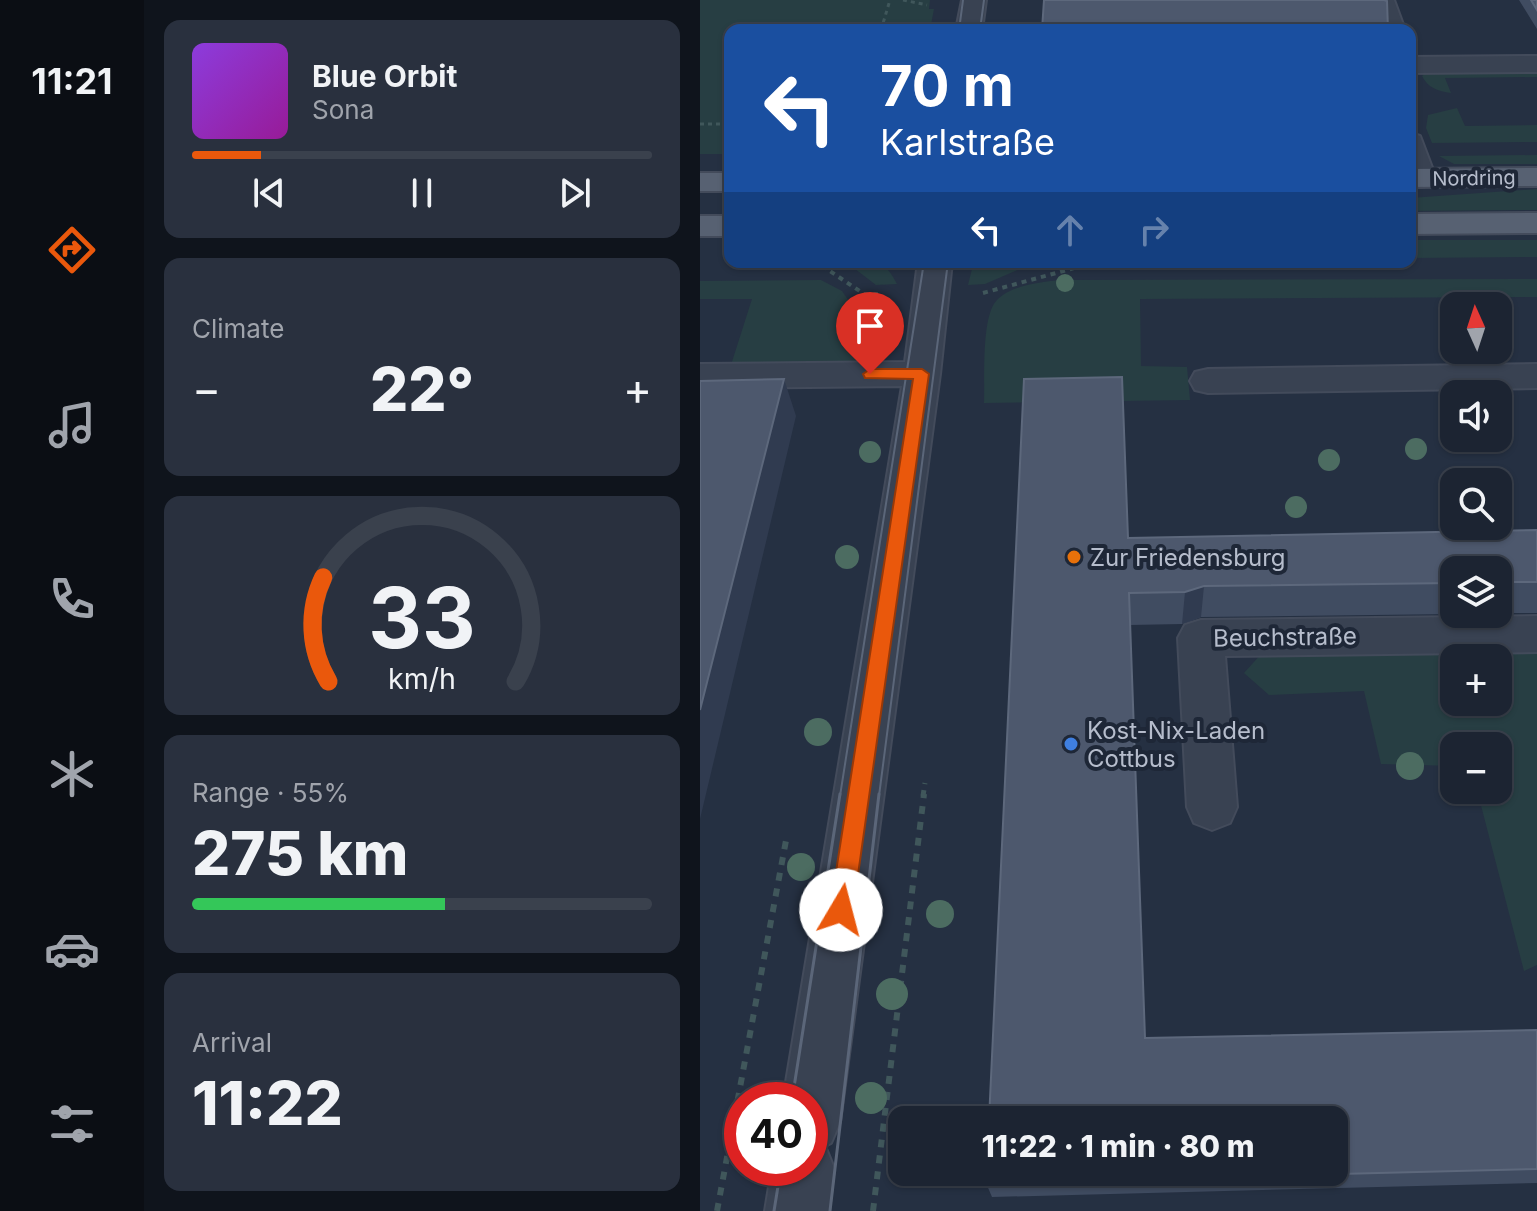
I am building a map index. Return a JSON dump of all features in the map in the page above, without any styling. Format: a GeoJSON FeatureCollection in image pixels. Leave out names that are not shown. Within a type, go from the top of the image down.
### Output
{"type":"FeatureCollection","features":[{"type":"Feature","properties":{"kind":"main road","name":"Nordring"},"geometry":{"type":"LineString","coordinates":[[1416,178],[1537,177]]}},
{"type":"Feature","properties":{"kind":"main road"},"geometry":{"type":"LineString","coordinates":[[700,182],[724,182]]}},
{"type":"Feature","properties":{"kind":"main road","name":"Nordring"},"geometry":{"type":"LineString","coordinates":[[1416,224],[1537,223]]}},
{"type":"Feature","properties":{"kind":"main road"},"geometry":{"type":"LineString","coordinates":[[700,226],[724,226]]}},
{"type":"Feature","properties":{"kind":"street"},"geometry":{"type":"LineString","coordinates":[[970,24],[974,0]]}},
{"type":"Feature","properties":{"kind":"street"},"geometry":{"type":"LineString","coordinates":[[1382,0],[1390,24]]}},
{"type":"Feature","properties":{"kind":"street"},"geometry":{"type":"LineString","coordinates":[[1416,65],[1537,64]]}},
{"type":"Feature","properties":{"kind":"street"},"geometry":{"type":"LineString","coordinates":[[816,1082],[922,374],[933,278]]}},
{"type":"Feature","properties":{"kind":"street"},"geometry":{"type":"LineString","coordinates":[[700,376],[922,374]]}},
{"type":"Feature","properties":{"kind":"street"},"geometry":{"type":"LineString","coordinates":[[1208,381],[1537,376]]}},
{"type":"Feature","properties":{"kind":"street","name":"Beuchstraße"},"geometry":{"type":"LineString","coordinates":[[1212,807],[1201,638],[1537,634]]}},
{"type":"Feature","properties":{"kind":"street"},"geometry":{"type":"LineString","coordinates":[[797,1211],[800,1186]]}},
{"type":"Feature","properties":{"kind":"path"},"geometry":{"type":"LineString","coordinates":[[883,24],[890,0]]}},
{"type":"Feature","properties":{"kind":"path"},"geometry":{"type":"LineString","coordinates":[[903,0],[929,6]]}},
{"type":"Feature","properties":{"kind":"path"},"geometry":{"type":"LineString","coordinates":[[700,124],[724,124]]}},
{"type":"Feature","properties":{"kind":"path"},"geometry":{"type":"LineString","coordinates":[[827,268],[864,294],[933,278],[980,295],[1064,268]]}},
{"type":"Feature","properties":{"kind":"green space"},"geometry":{"type":"Polygon","coordinates":[[[700,0],[930,0],[929,9],[934,9],[931,24],[724,24],[724,154],[700,154],[700,0]]]}},
{"type":"Feature","properties":{"kind":"green space"},"geometry":{"type":"Polygon","coordinates":[[[1537,69],[1537,77],[1445,78],[1451,93],[1434,88],[1422,76],[1429,70],[1537,69]]]}},
{"type":"Feature","properties":{"kind":"green space"},"geometry":{"type":"Polygon","coordinates":[[[1457,108],[1465,126],[1537,125],[1537,142],[1432,143],[1426,128],[1428,115],[1457,108]]]}},
{"type":"Feature","properties":{"kind":"green space"},"geometry":{"type":"Polygon","coordinates":[[[1537,155],[1537,164],[1454,164],[1439,156],[1537,155]]]}},
{"type":"Feature","properties":{"kind":"green space"},"geometry":{"type":"Polygon","coordinates":[[[1537,189],[1537,210],[1416,211],[1416,198],[1537,189]]]}},
{"type":"Feature","properties":{"kind":"green space"},"geometry":{"type":"Polygon","coordinates":[[[1416,240],[1537,240],[1537,257],[1416,258],[1416,240]]]}},
{"type":"Feature","properties":{"kind":"green space"},"geometry":{"type":"Polygon","coordinates":[[[854,268],[886,268],[897,284],[876,285],[854,268]]]}},
{"type":"Feature","properties":{"kind":"green space"},"geometry":{"type":"Polygon","coordinates":[[[1022,268],[985,284],[968,285],[972,269],[1022,268]]]}},
{"type":"Feature","properties":{"kind":"green space"},"geometry":{"type":"Polygon","coordinates":[[[1537,279],[1537,297],[1512,297],[1512,292],[1440,292],[1440,297],[1140,299],[1141,366],[1187,367],[1190,400],[984,403],[986,333],[988,319],[997,300],[1027,285],[1061,280],[1537,279]]]}},
{"type":"Feature","properties":{"kind":"green space"},"geometry":{"type":"Polygon","coordinates":[[[821,280],[842,291],[865,325],[856,366],[730,368],[752,299],[700,299],[700,281],[821,280]]]}},
{"type":"Feature","properties":{"kind":"green space"},"geometry":{"type":"Polygon","coordinates":[[[1512,649],[1537,649],[1537,965],[1524,971],[1481,804],[1512,804],[1512,732],[1440,732],[1440,766],[1381,764],[1364,691],[1269,695],[1244,673],[1263,652],[1440,650],[1440,716],[1512,716],[1512,649]]]}},
{"type":"Feature","properties":{"kind":"building"},"geometry":{"type":"Polygon","coordinates":[[[1044,0],[1384,0],[1387,1],[1388,24],[1042,24],[1044,0]]]}},
{"type":"Feature","properties":{"kind":"building"},"geometry":{"type":"Polygon","coordinates":[[[1122,377],[1128,538],[1440,532],[1440,540],[1512,540],[1512,530],[1537,530],[1537,582],[1512,582],[1512,556],[1440,556],[1440,583],[1204,586],[1185,592],[1129,593],[1145,1038],[1537,1030],[1537,1169],[1348,1174],[1348,1106],[990,1106],[1024,379],[1122,377]]]}},
{"type":"Feature","properties":{"kind":"building"},"geometry":{"type":"Polygon","coordinates":[[[784,379],[700,710],[700,381],[784,379]]]}},
{"type":"Feature","properties":{"kind":"tram line"},"geometry":{"type":"LineString","coordinates":[[960,24],[963,0]]}},
{"type":"Feature","properties":{"kind":"tram line"},"geometry":{"type":"LineString","coordinates":[[981,24],[984,0]]}},
{"type":"Feature","properties":{"kind":"tram line"},"geometry":{"type":"LineString","coordinates":[[840,796],[923,268]]}},
{"type":"Feature","properties":{"kind":"tram line"},"geometry":{"type":"LineString","coordinates":[[879,796],[947,268]]}},
{"type":"Feature","properties":{"kind":"tram line"},"geometry":{"type":"LineString","coordinates":[[795,1082],[840,794]]}},
{"type":"Feature","properties":{"kind":"tram line"},"geometry":{"type":"LineString","coordinates":[[830,1211],[879,794]]}},
{"type":"Feature","properties":{"kind":"tram line"},"geometry":{"type":"LineString","coordinates":[[774,1211],[778,1186]]}},
{"type":"Feature","properties":{"kind":"place","name":"Zur Friedensburg"},"geometry":{"type":"Point","coordinates":[1074,557]}},
{"type":"Feature","properties":{"kind":"place","name":"Kost-Nix-Laden Cottbus"},"geometry":{"type":"Point","coordinates":[1071,744]}},
{"type":"Feature","properties":{"kind":"route"},"geometry":{"type":"LineString","coordinates":[[841,910],[922,374],[870,374]]}}]}
